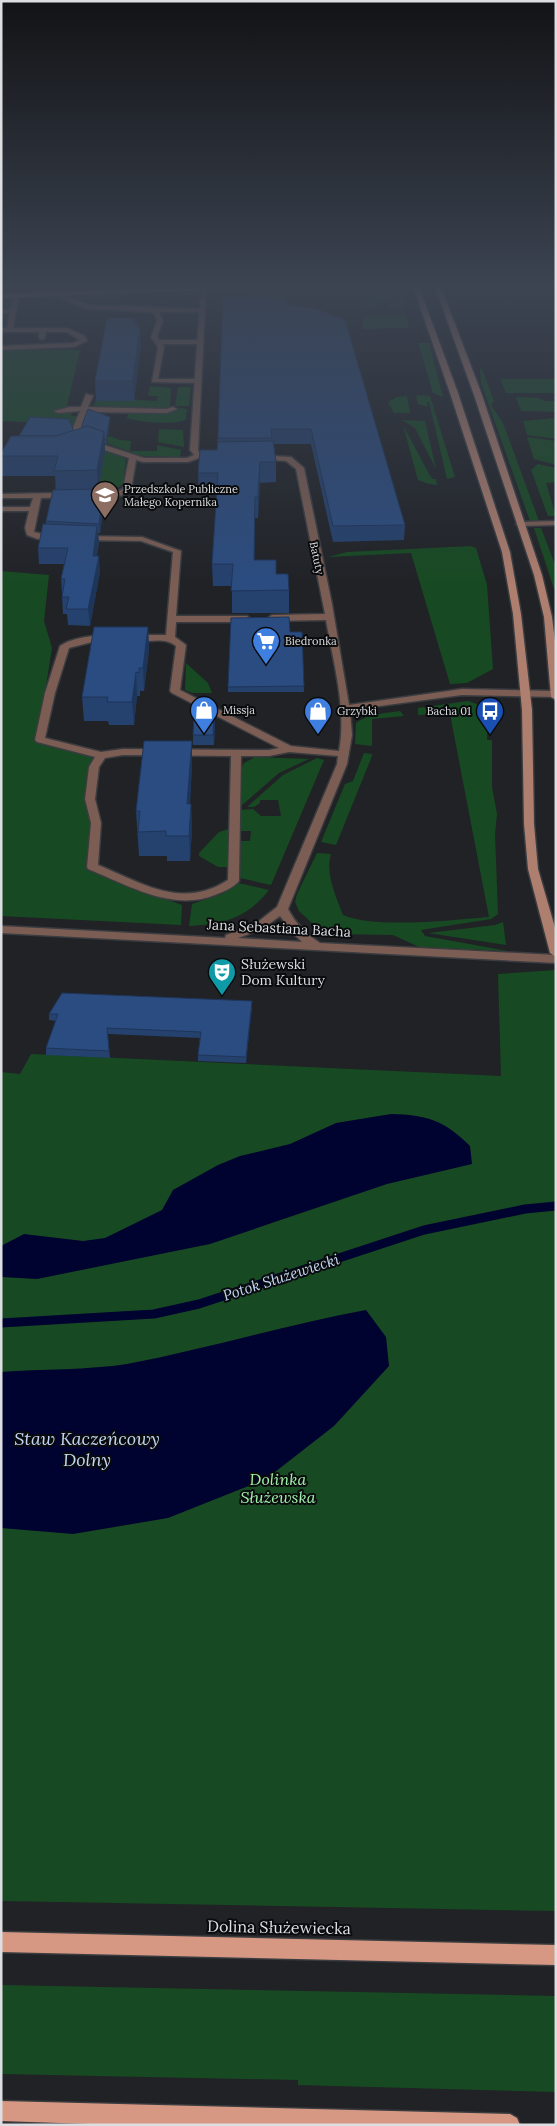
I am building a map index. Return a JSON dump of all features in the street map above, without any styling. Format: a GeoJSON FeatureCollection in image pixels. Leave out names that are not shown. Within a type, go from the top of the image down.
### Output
{"type":"FeatureCollection","features":[{"type":"Feature","properties":{"kind":"main road","name":"Dolina Służewiecka"},"geometry":{"type":"LineString","coordinates":[[1,1942],[556,1955]]}},
{"type":"Feature","properties":{"kind":"main road"},"geometry":{"type":"LineString","coordinates":[[1,2111],[510,2125]]}},
{"type":"Feature","properties":{"kind":"main road"},"geometry":{"type":"LineString","coordinates":[[226,2116],[251,2125]]}},
{"type":"Feature","properties":{"kind":"street"},"geometry":{"type":"LineString","coordinates":[[198,456],[194,450],[199,386]]}},
{"type":"Feature","properties":{"kind":"street"},"geometry":{"type":"LineString","coordinates":[[450,386],[506,552],[517,614],[527,710],[528,824],[533,869],[556,953]]}},
{"type":"Feature","properties":{"kind":"street"},"geometry":{"type":"LineString","coordinates":[[345,708],[462,692],[556,695],[548,617],[538,575],[475,386]]}},
{"type":"Feature","properties":{"kind":"street"},"geometry":{"type":"LineString","coordinates":[[89,396],[76,430],[77,436],[89,442],[133,458],[188,460],[198,456],[221,457]]}},
{"type":"Feature","properties":{"kind":"street"},"geometry":{"type":"LineString","coordinates":[[58,411],[167,411],[173,409]]}},
{"type":"Feature","properties":{"kind":"street"},"geometry":{"type":"LineString","coordinates":[[80,446],[89,442]]}},
{"type":"Feature","properties":{"kind":"street","name":"Batuty"},"geometry":{"type":"LineString","coordinates":[[222,940],[258,928],[282,909],[315,833],[344,754],[347,735],[345,708],[330,617],[300,468],[294,462],[285,459],[247,457]]}},
{"type":"Feature","properties":{"kind":"street"},"geometry":{"type":"LineString","coordinates":[[1,496],[108,496],[122,492],[127,490],[133,458]]}},
{"type":"Feature","properties":{"kind":"street"},"geometry":{"type":"LineString","coordinates":[[37,496],[29,528],[34,536],[138,539],[177,551],[171,619],[175,641]]}},
{"type":"Feature","properties":{"kind":"street"},"geometry":{"type":"LineString","coordinates":[[1,509],[34,509]]}},
{"type":"Feature","properties":{"kind":"street"},"geometry":{"type":"LineString","coordinates":[[520,524],[556,523]]}},
{"type":"Feature","properties":{"kind":"street"},"geometry":{"type":"LineString","coordinates":[[171,619],[330,617]]}},
{"type":"Feature","properties":{"kind":"street"},"geometry":{"type":"LineString","coordinates":[[288,749],[175,691],[181,645],[175,641],[102,638],[65,646],[50,693],[40,740],[101,755],[123,752],[269,753],[288,749],[344,754]]}},
{"type":"Feature","properties":{"kind":"street"},"geometry":{"type":"LineString","coordinates":[[101,755],[94,767],[90,799],[96,823],[92,867],[170,896],[189,898],[224,888],[233,880],[236,753]]}},
{"type":"Feature","properties":{"kind":"street"},"geometry":{"type":"LineString","coordinates":[[282,909],[301,936],[316,945]]}},
{"type":"Feature","properties":{"kind":"street","name":"Jana Sebastiana Bacha"},"geometry":{"type":"LineString","coordinates":[[1,929],[556,959]]}},
{"type":"Feature","properties":{"kind":"green space"},"geometry":{"type":"Polygon","coordinates":[[[1,386],[72,386],[67,406],[74,407],[71,416],[79,416],[74,428],[66,427],[67,424],[1,421],[1,386]]]}},
{"type":"Feature","properties":{"kind":"green space"},"geometry":{"type":"Polygon","coordinates":[[[150,386],[171,388],[170,408],[139,410],[132,407],[99,407],[94,405],[96,398],[102,397],[157,401],[158,396],[148,396],[150,386]]]}},
{"type":"Feature","properties":{"kind":"green space"},"geometry":{"type":"Polygon","coordinates":[[[431,386],[440,386],[443,397],[433,393],[431,386]]]}},
{"type":"Feature","properties":{"kind":"green space"},"geometry":{"type":"Polygon","coordinates":[[[482,386],[488,386],[494,401],[491,405],[503,423],[539,521],[530,521],[482,386]]]}},
{"type":"Feature","properties":{"kind":"green space"},"geometry":{"type":"Polygon","coordinates":[[[503,386],[556,386],[556,393],[506,393],[503,386]]]}},
{"type":"Feature","properties":{"kind":"green space"},"geometry":{"type":"Polygon","coordinates":[[[178,387],[191,387],[189,406],[175,406],[178,387]]]}},
{"type":"Feature","properties":{"kind":"green space"},"geometry":{"type":"Polygon","coordinates":[[[407,396],[410,413],[394,413],[388,402],[397,397],[407,396]]]}},
{"type":"Feature","properties":{"kind":"green space"},"geometry":{"type":"Polygon","coordinates":[[[416,396],[430,396],[455,477],[447,479],[429,402],[427,402],[428,407],[418,404],[416,396]]]}},
{"type":"Feature","properties":{"kind":"green space"},"geometry":{"type":"Polygon","coordinates":[[[516,397],[556,401],[556,412],[521,411],[516,397]]]}},
{"type":"Feature","properties":{"kind":"green space"},"geometry":{"type":"Polygon","coordinates":[[[181,408],[187,409],[186,419],[182,421],[157,423],[127,418],[128,414],[166,413],[181,408]]]}},
{"type":"Feature","properties":{"kind":"green space"},"geometry":{"type":"Polygon","coordinates":[[[556,418],[556,439],[527,435],[523,421],[556,418]]]}},
{"type":"Feature","properties":{"kind":"green space"},"geometry":{"type":"Polygon","coordinates":[[[402,420],[425,421],[436,469],[415,428],[402,420]]]}},
{"type":"Feature","properties":{"kind":"green space"},"geometry":{"type":"Polygon","coordinates":[[[403,425],[429,474],[433,479],[436,479],[437,485],[418,480],[403,425]]]}},
{"type":"Feature","properties":{"kind":"green space"},"geometry":{"type":"Polygon","coordinates":[[[159,429],[183,430],[184,447],[158,442],[159,429]]]}},
{"type":"Feature","properties":{"kind":"green space"},"geometry":{"type":"Polygon","coordinates":[[[109,436],[131,441],[130,451],[157,451],[157,445],[181,450],[180,457],[139,455],[98,440],[109,436]]]}},
{"type":"Feature","properties":{"kind":"green space"},"geometry":{"type":"Polygon","coordinates":[[[527,437],[556,441],[556,465],[534,459],[527,437]]]}},
{"type":"Feature","properties":{"kind":"green space"},"geometry":{"type":"Polygon","coordinates":[[[98,448],[126,459],[123,484],[107,492],[99,493],[55,492],[56,478],[98,448]]]}},
{"type":"Feature","properties":{"kind":"green space"},"geometry":{"type":"Polygon","coordinates":[[[538,464],[556,468],[556,482],[546,483],[556,516],[548,516],[531,470],[538,464]]]}},
{"type":"Feature","properties":{"kind":"green space"},"geometry":{"type":"Polygon","coordinates":[[[534,528],[541,528],[556,567],[556,589],[554,589],[534,528]]]}},
{"type":"Feature","properties":{"kind":"green space"},"geometry":{"type":"Polygon","coordinates":[[[471,546],[476,548],[487,585],[493,669],[467,683],[450,684],[411,553],[328,557],[347,552],[471,546]]]}},
{"type":"Feature","properties":{"kind":"green space"},"geometry":{"type":"Polygon","coordinates":[[[1,571],[49,575],[44,621],[52,648],[37,742],[99,754],[87,870],[182,905],[181,925],[1,916],[1,571]]]}},
{"type":"Feature","properties":{"kind":"green space"},"geometry":{"type":"Polygon","coordinates":[[[186,663],[208,683],[212,693],[192,693],[185,690],[186,663]]]}},
{"type":"Feature","properties":{"kind":"green space"},"geometry":{"type":"Polygon","coordinates":[[[468,701],[491,709],[492,728],[487,729],[487,740],[492,740],[492,787],[497,814],[495,834],[498,914],[491,919],[421,930],[425,936],[508,951],[419,947],[393,935],[336,934],[315,926],[299,911],[295,902],[317,853],[331,854],[330,877],[343,915],[374,922],[394,923],[489,917],[450,714],[418,715],[418,708],[468,701]]]}},
{"type":"Feature","properties":{"kind":"green space"},"geometry":{"type":"Polygon","coordinates":[[[400,711],[404,716],[372,719],[372,746],[355,744],[356,723],[360,720],[383,713],[400,711]]]}},
{"type":"Feature","properties":{"kind":"green space"},"geometry":{"type":"Polygon","coordinates":[[[364,753],[372,754],[372,756],[336,845],[321,842],[345,784],[353,781],[364,753]]]}},
{"type":"Feature","properties":{"kind":"green space"},"geometry":{"type":"Polygon","coordinates":[[[255,757],[309,759],[279,773],[241,806],[242,767],[244,763],[255,757]]]}},
{"type":"Feature","properties":{"kind":"green space"},"geometry":{"type":"Polygon","coordinates":[[[317,758],[324,760],[271,885],[240,878],[240,841],[250,841],[251,831],[240,831],[240,810],[253,809],[261,816],[281,816],[278,800],[260,800],[260,803],[254,807],[247,807],[283,775],[317,758]]]}},
{"type":"Feature","properties":{"kind":"green space"},"geometry":{"type":"Polygon","coordinates":[[[229,829],[227,867],[218,867],[199,856],[199,853],[219,832],[229,829]]]}},
{"type":"Feature","properties":{"kind":"green space"},"geometry":{"type":"Polygon","coordinates":[[[238,883],[269,890],[261,900],[234,918],[189,926],[192,904],[222,894],[238,883]]]}},
{"type":"Feature","properties":{"kind":"green space"},"geometry":{"type":"Polygon","coordinates":[[[503,922],[506,945],[428,933],[495,925],[503,922]]]}},
{"type":"Feature","properties":{"kind":"green space","name":"Dolinka Służewska"},"geometry":{"type":"Polygon","coordinates":[[[556,970],[556,1911],[1,1901],[1,1072],[20,1074],[31,1054],[501,1076],[498,974],[556,970]]]}},
{"type":"Feature","properties":{"kind":"green space"},"geometry":{"type":"Polygon","coordinates":[[[1,1985],[556,1996],[556,2092],[298,2085],[298,2080],[1,2074],[1,1985]]]}},
{"type":"Feature","properties":{"kind":"water"},"geometry":{"type":"Polygon","coordinates":[[[391,1114],[425,1118],[452,1130],[470,1146],[472,1164],[387,1184],[210,1244],[37,1279],[1,1277],[1,1246],[24,1234],[83,1241],[105,1238],[162,1210],[173,1190],[218,1165],[240,1156],[290,1144],[336,1123],[391,1114]]]}},
{"type":"Feature","properties":{"kind":"water","name":"Staw Kaczeńcowy Dolny"},"geometry":{"type":"Polygon","coordinates":[[[366,1310],[386,1337],[389,1366],[334,1426],[266,1479],[168,1518],[73,1534],[1,1528],[1,1372],[127,1364],[366,1310]]]}},
{"type":"Feature","properties":{"kind":"building"},"geometry":{"type":"Polygon","coordinates":[[[220,386],[364,386],[405,525],[333,526],[311,429],[271,429],[272,438],[218,438],[220,386]]]}},
{"type":"Feature","properties":{"kind":"building"},"geometry":{"type":"Polygon","coordinates":[[[88,409],[110,417],[106,439],[104,439],[104,432],[88,426],[83,428],[82,425],[88,409]]]}},
{"type":"Feature","properties":{"kind":"building"},"geometry":{"type":"Polygon","coordinates":[[[30,417],[70,419],[74,431],[56,436],[19,436],[30,417]]]}},
{"type":"Feature","properties":{"kind":"building"},"geometry":{"type":"Polygon","coordinates":[[[88,426],[104,432],[97,470],[54,471],[58,456],[1,456],[11,436],[56,436],[88,426]]]}},
{"type":"Feature","properties":{"kind":"building"},"geometry":{"type":"Polygon","coordinates":[[[273,441],[276,462],[260,462],[258,497],[255,497],[254,560],[276,560],[276,574],[288,574],[289,590],[231,591],[233,564],[212,564],[218,473],[198,473],[200,450],[217,450],[218,442],[273,441]]]}},
{"type":"Feature","properties":{"kind":"building"},"geometry":{"type":"Polygon","coordinates":[[[96,489],[94,503],[102,503],[99,524],[46,521],[53,490],[96,489]]]}},
{"type":"Feature","properties":{"kind":"building"},"geometry":{"type":"Polygon","coordinates":[[[43,524],[97,526],[93,556],[99,556],[88,609],[66,609],[69,597],[62,597],[65,579],[61,579],[68,548],[38,548],[43,524]]]}},
{"type":"Feature","properties":{"kind":"building","name":"Biedronka"},"geometry":{"type":"Polygon","coordinates":[[[289,617],[290,632],[302,632],[304,686],[228,687],[231,618],[289,617]]]}},
{"type":"Feature","properties":{"kind":"building"},"geometry":{"type":"Polygon","coordinates":[[[94,627],[148,627],[143,668],[139,668],[139,673],[136,672],[132,702],[107,702],[108,697],[82,697],[94,627]]]}},
{"type":"Feature","properties":{"kind":"building"},"geometry":{"type":"Polygon","coordinates":[[[194,713],[214,713],[213,735],[193,735],[194,713]]]}},
{"type":"Feature","properties":{"kind":"building"},"geometry":{"type":"Polygon","coordinates":[[[144,741],[192,741],[187,804],[191,804],[189,836],[166,836],[166,831],[138,832],[140,811],[136,811],[144,741]]]}},
{"type":"Feature","properties":{"kind":"building"},"geometry":{"type":"Polygon","coordinates":[[[62,993],[252,1001],[246,1057],[198,1055],[201,1032],[107,1028],[109,1051],[46,1048],[58,1014],[49,1014],[62,993]]]}},
{"type":"Feature","properties":{"kind":"waterway","name":"Potok Służewiecki"},"geometry":{"type":"LineString","coordinates":[[1,1323],[154,1314],[199,1304],[424,1230],[525,1209],[556,1206]]}},
{"type":"Feature","properties":{"kind":"place","name":"Przedszkole Publiczne Małego Kopernika"},"geometry":{"type":"Point","coordinates":[105,519]}},
{"type":"Feature","properties":{"kind":"place","name":"Biedronka"},"geometry":{"type":"Point","coordinates":[266,665]}},
{"type":"Feature","properties":{"kind":"place","name":"Missja"},"geometry":{"type":"Point","coordinates":[204,734]}},
{"type":"Feature","properties":{"kind":"place","name":"Grzybki"},"geometry":{"type":"Point","coordinates":[318,735]}},
{"type":"Feature","properties":{"kind":"place","name":"Bacha 01"},"geometry":{"type":"Point","coordinates":[490,735]}},
{"type":"Feature","properties":{"kind":"place","name":"Służewski Dom Kultury"},"geometry":{"type":"Point","coordinates":[222,996]}}]}
